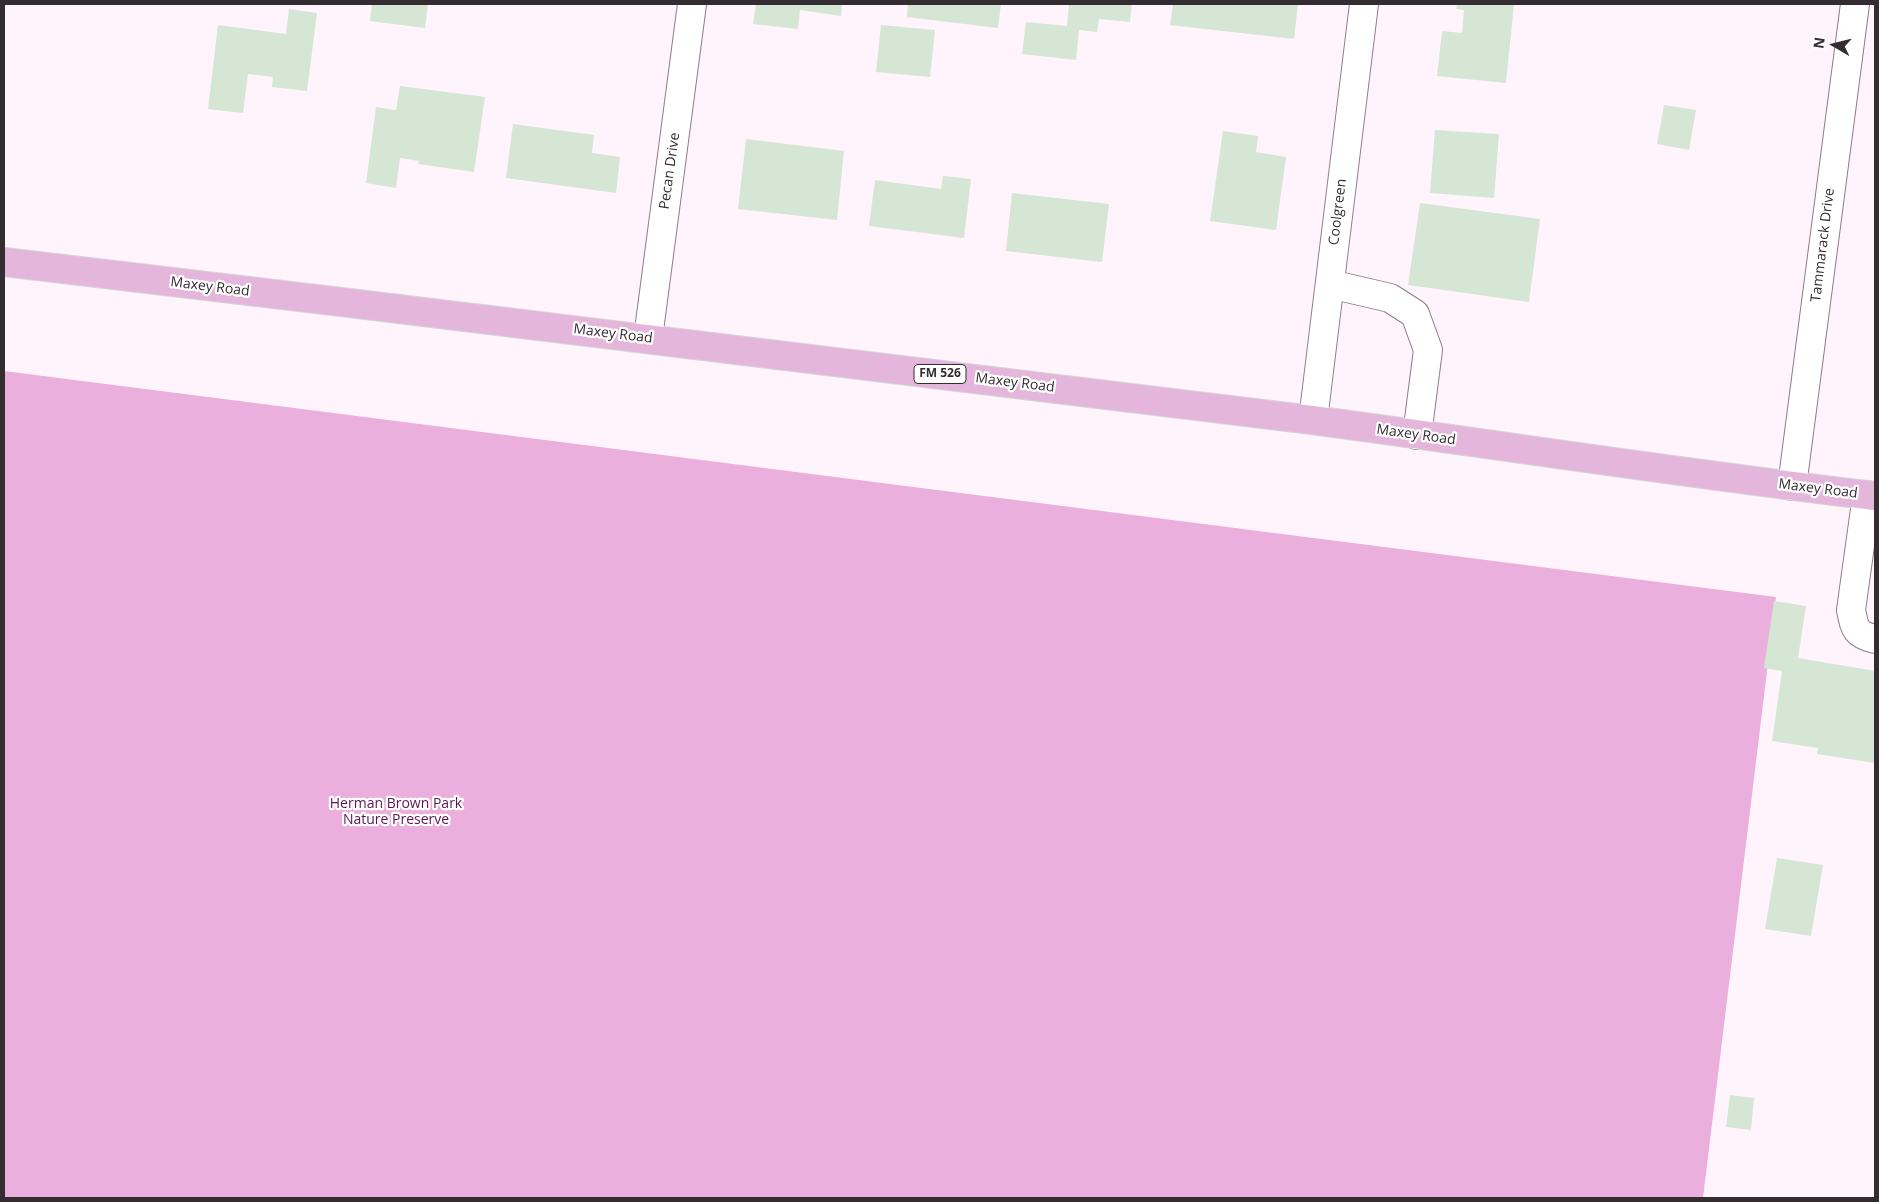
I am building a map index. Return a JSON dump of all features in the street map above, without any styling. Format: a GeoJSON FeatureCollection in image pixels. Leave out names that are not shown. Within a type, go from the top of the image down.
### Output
{"type":"FeatureCollection","features":[{"type":"Feature","properties":{"kind":"main road","name":"Maxey Road"},"geometry":{"type":"LineString","coordinates":[[4,262],[648,338],[1313,420],[1792,486],[1871,495]]}},
{"type":"Feature","properties":{"kind":"street","name":"Pecan Drive"},"geometry":{"type":"LineString","coordinates":[[648,338],[692,4]]}},
{"type":"Feature","properties":{"kind":"street","name":"Coolgreen"},"geometry":{"type":"LineString","coordinates":[[1313,420],[1364,4]]}},
{"type":"Feature","properties":{"kind":"street","name":"Tammarack Drive"},"geometry":{"type":"LineString","coordinates":[[1792,486],[1855,4]]}},
{"type":"Feature","properties":{"kind":"street"},"geometry":{"type":"LineString","coordinates":[[1330,284],[1390,298],[1415,314],[1428,350],[1417,435]]}},
{"type":"Feature","properties":{"kind":"street"},"geometry":{"type":"LineString","coordinates":[[1871,495],[1851,610],[1854,628],[1862,636],[1875,639]]}},
{"type":"Feature","properties":{"kind":"green space","name":"Herman Brown Park Nature Preserve"},"geometry":{"type":"Polygon","coordinates":[[[4,371],[1776,597],[1703,1198],[4,1198],[4,371]]]}},
{"type":"Feature","properties":{"kind":"building"},"geometry":{"type":"Polygon","coordinates":[[[372,4],[428,4],[425,28],[370,21],[372,4]]]}},
{"type":"Feature","properties":{"kind":"building"},"geometry":{"type":"Polygon","coordinates":[[[756,4],[842,4],[841,16],[800,10],[798,29],[753,24],[756,4]]]}},
{"type":"Feature","properties":{"kind":"building"},"geometry":{"type":"Polygon","coordinates":[[[908,4],[1001,4],[998,28],[907,17],[908,4]]]}},
{"type":"Feature","properties":{"kind":"building"},"geometry":{"type":"Polygon","coordinates":[[[1069,4],[1132,4],[1130,22],[1099,19],[1097,32],[1079,30],[1076,60],[1022,54],[1026,22],[1067,26],[1069,4]]]}},
{"type":"Feature","properties":{"kind":"building"},"geometry":{"type":"Polygon","coordinates":[[[1173,4],[1298,4],[1294,39],[1170,25],[1173,4]]]}},
{"type":"Feature","properties":{"kind":"building"},"geometry":{"type":"Polygon","coordinates":[[[1457,4],[1514,4],[1506,83],[1437,76],[1442,31],[1462,33],[1464,10],[1456,9],[1457,4]]]}},
{"type":"Feature","properties":{"kind":"building"},"geometry":{"type":"Polygon","coordinates":[[[289,9],[317,13],[307,91],[272,87],[273,77],[248,74],[243,113],[208,109],[218,25],[286,34],[289,9]]]}},
{"type":"Feature","properties":{"kind":"building"},"geometry":{"type":"Polygon","coordinates":[[[881,25],[935,30],[930,77],[876,72],[881,25]]]}},
{"type":"Feature","properties":{"kind":"building"},"geometry":{"type":"Polygon","coordinates":[[[400,86],[485,97],[474,172],[418,164],[419,161],[400,158],[396,188],[366,183],[376,107],[396,110],[400,86]]]}},
{"type":"Feature","properties":{"kind":"building"},"geometry":{"type":"Polygon","coordinates":[[[1664,105],[1696,110],[1689,150],[1657,144],[1664,105]]]}},
{"type":"Feature","properties":{"kind":"building"},"geometry":{"type":"Polygon","coordinates":[[[513,124],[594,135],[592,153],[620,157],[616,193],[506,178],[513,124]]]}},
{"type":"Feature","properties":{"kind":"building"},"geometry":{"type":"Polygon","coordinates":[[[1435,130],[1499,134],[1494,198],[1430,193],[1435,130]]]}},
{"type":"Feature","properties":{"kind":"building"},"geometry":{"type":"Polygon","coordinates":[[[1223,131],[1258,136],[1256,152],[1286,157],[1276,230],[1210,221],[1223,131]]]}},
{"type":"Feature","properties":{"kind":"building"},"geometry":{"type":"Polygon","coordinates":[[[746,139],[844,151],[837,220],[738,209],[746,139]]]}},
{"type":"Feature","properties":{"kind":"building"},"geometry":{"type":"Polygon","coordinates":[[[943,176],[971,179],[964,238],[869,226],[875,180],[941,189],[943,176]]]}},
{"type":"Feature","properties":{"kind":"building"},"geometry":{"type":"Polygon","coordinates":[[[1012,193],[1109,204],[1102,262],[1006,251],[1012,193]]]}},
{"type":"Feature","properties":{"kind":"building"},"geometry":{"type":"Polygon","coordinates":[[[1420,203],[1540,219],[1529,302],[1408,285],[1420,203]]]}},
{"type":"Feature","properties":{"kind":"building"},"geometry":{"type":"Polygon","coordinates":[[[1774,601],[1806,606],[1798,658],[1875,671],[1875,763],[1817,754],[1818,748],[1772,741],[1782,671],[1764,668],[1774,601]]]}},
{"type":"Feature","properties":{"kind":"building"},"geometry":{"type":"Polygon","coordinates":[[[1777,858],[1823,865],[1811,936],[1765,929],[1777,858]]]}},
{"type":"Feature","properties":{"kind":"building"},"geometry":{"type":"Polygon","coordinates":[[[1730,1095],[1754,1098],[1751,1130],[1726,1127],[1730,1095]]]}}]}
